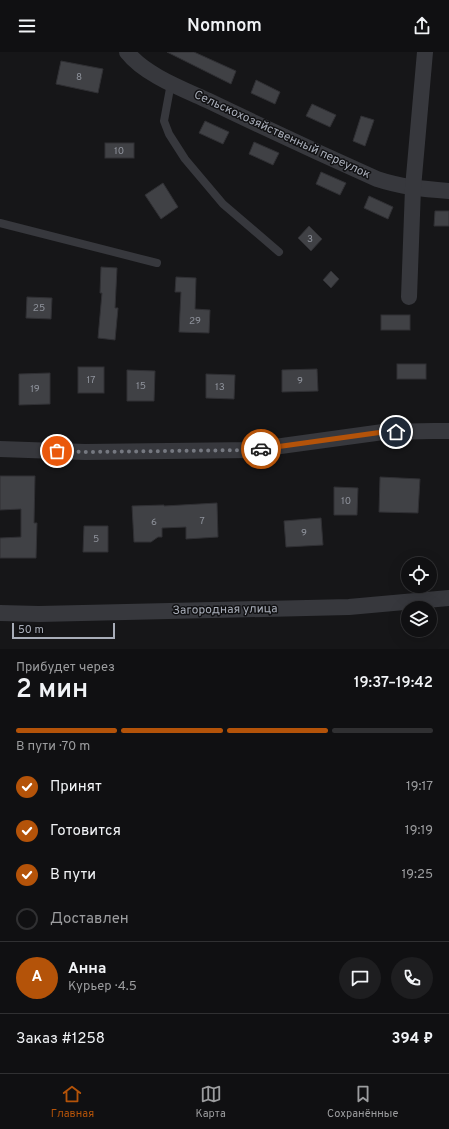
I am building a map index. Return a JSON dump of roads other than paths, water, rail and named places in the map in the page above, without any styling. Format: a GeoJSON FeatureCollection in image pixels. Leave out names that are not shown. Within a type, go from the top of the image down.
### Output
{"type":"FeatureCollection","features":[{"type":"Feature","properties":{"kind":"street","name":"Сельскохозяйственный переулок"},"geometry":{"type":"LineString","coordinates":[[127,52],[133,60],[150,72],[171,83],[253,123],[377,179],[392,184],[413,188],[449,191]]}},
{"type":"Feature","properties":{"kind":"street"},"geometry":{"type":"LineString","coordinates":[[409,297],[413,188],[425,52]]}},
{"type":"Feature","properties":{"kind":"street"},"geometry":{"type":"LineString","coordinates":[[0,449],[85,452],[252,450],[383,432],[433,430],[449,431]]}},
{"type":"Feature","properties":{"kind":"street","name":"Загородная улица"},"geometry":{"type":"LineString","coordinates":[[0,613],[39,614],[349,607],[449,598]]}},
{"type":"Feature","properties":{"kind":"lane"},"geometry":{"type":"LineString","coordinates":[[171,83],[164,121],[169,134],[185,159],[223,204],[279,252]]}},
{"type":"Feature","properties":{"kind":"lane"},"geometry":{"type":"LineString","coordinates":[[0,223],[157,263]]}}]}
